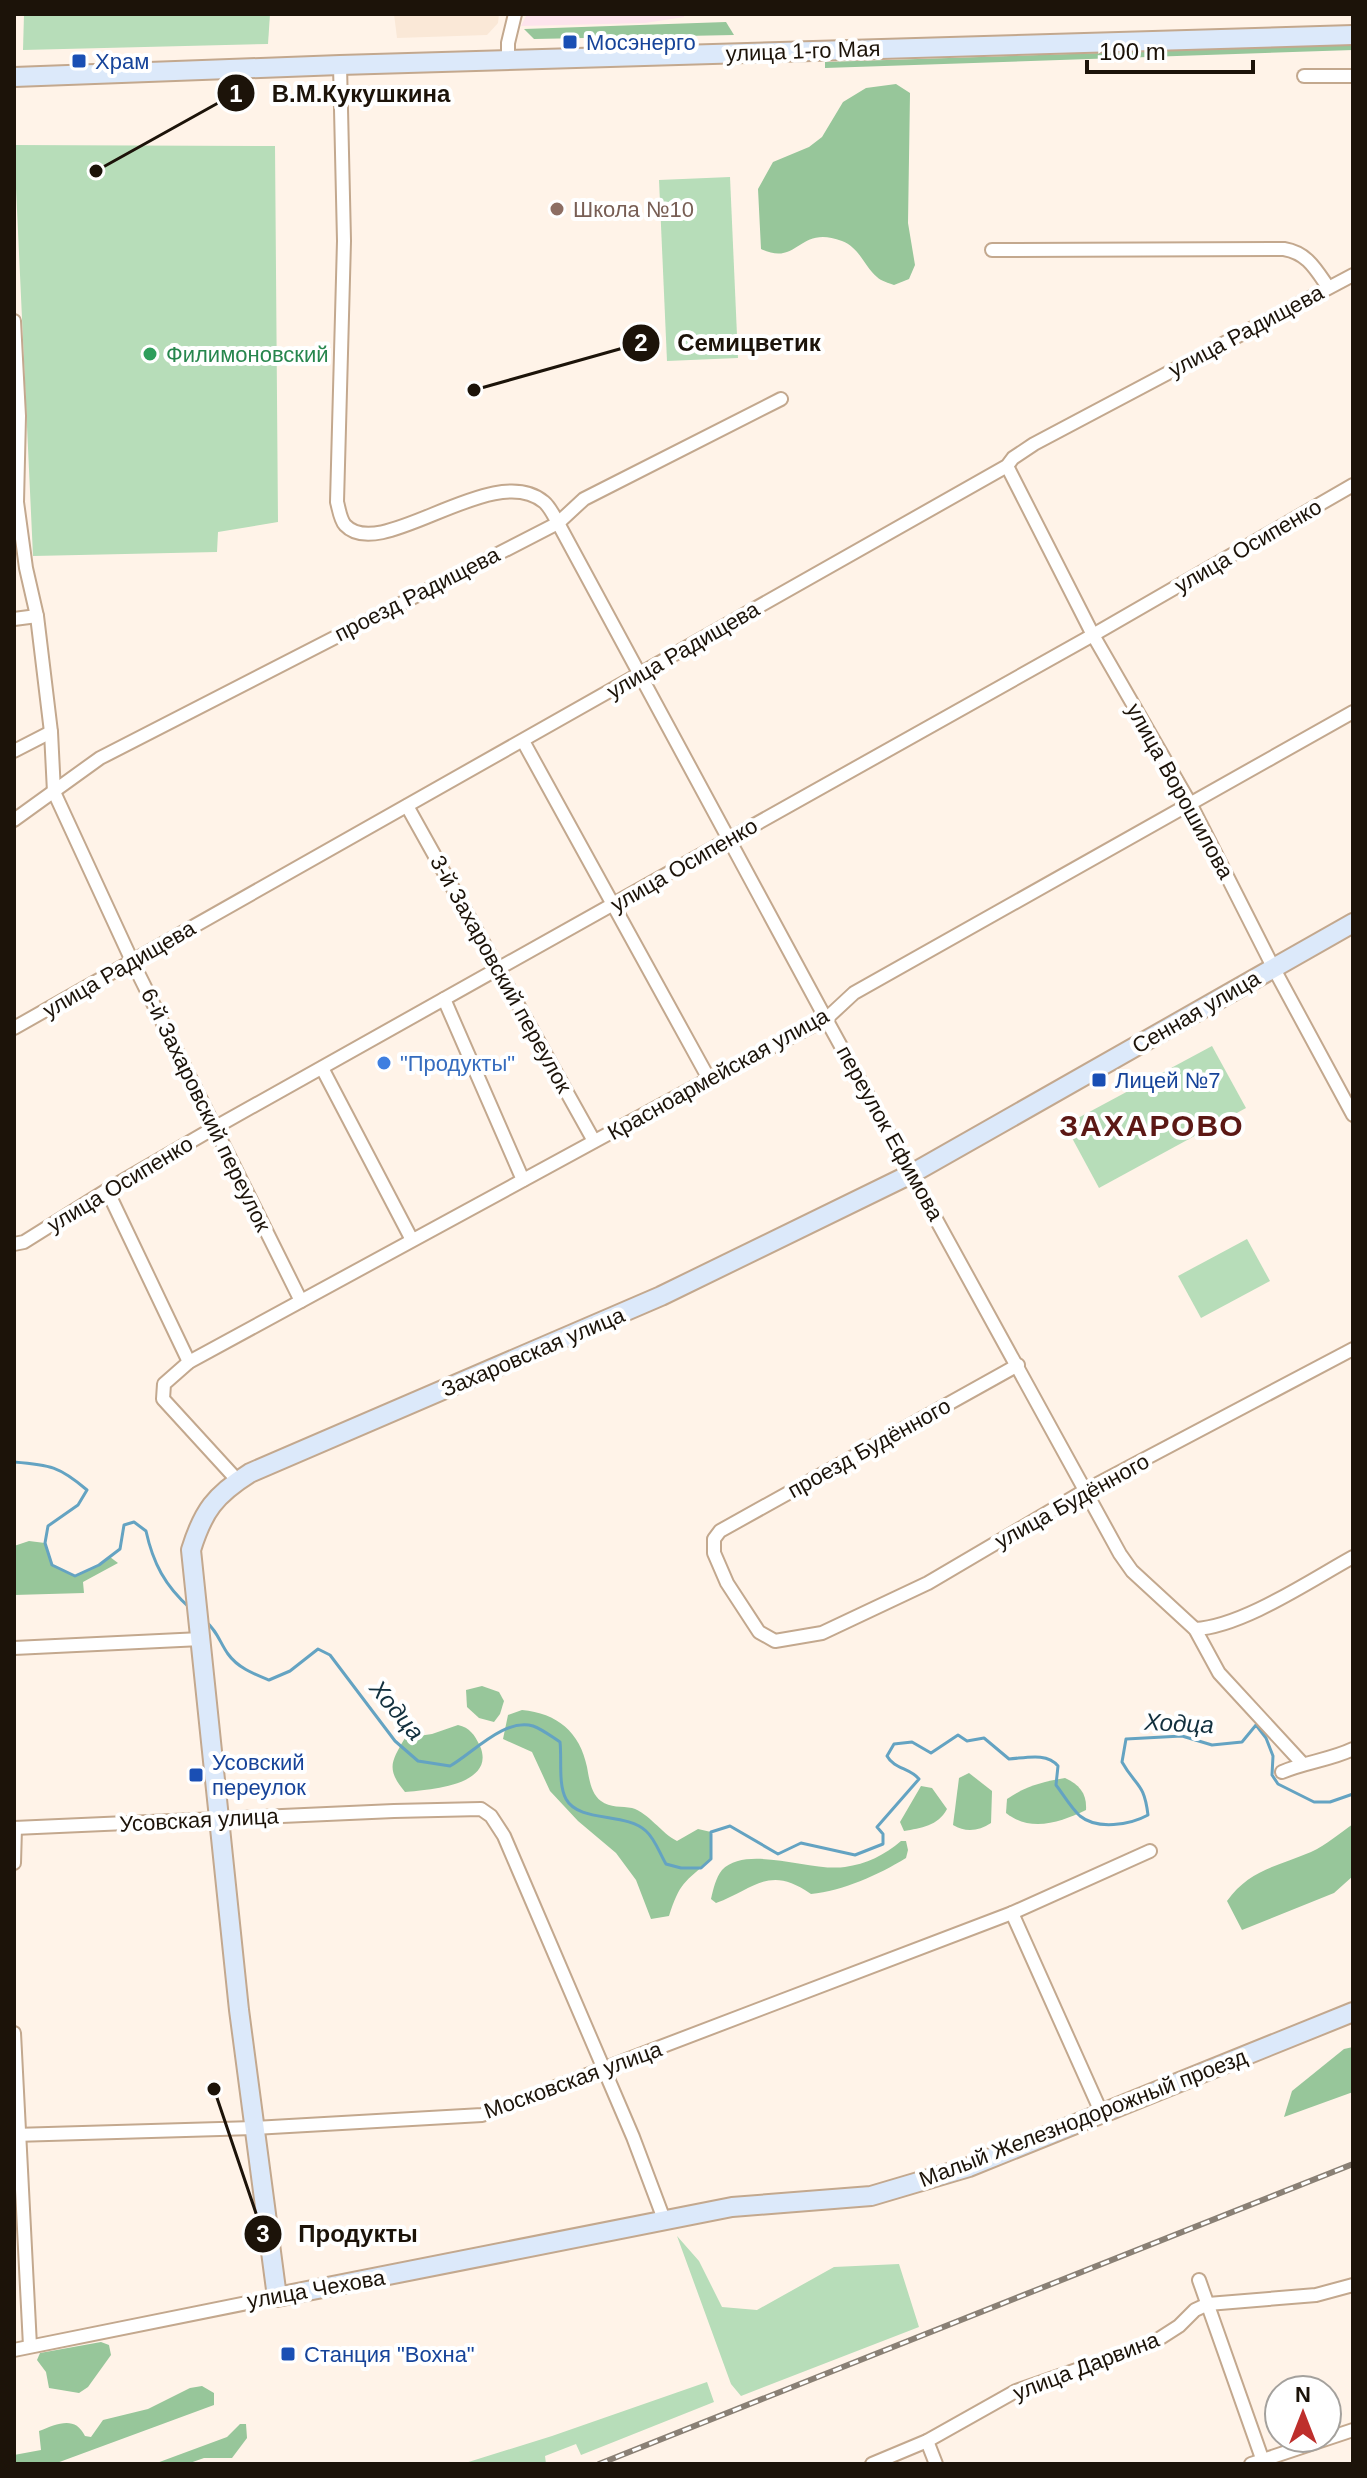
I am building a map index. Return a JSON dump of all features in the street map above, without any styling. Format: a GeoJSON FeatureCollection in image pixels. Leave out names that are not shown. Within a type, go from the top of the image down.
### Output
{"type":"FeatureCollection","features":[{"type":"Feature","properties":{"kind":"street"},"geometry":{"type":"LineString","coordinates":[[508,60],[508,43],[515,14]]}},
{"type":"Feature","properties":{"kind":"street","name":"улица 1-го Мая"},"geometry":{"type":"LineString","coordinates":[[14,77],[1353,35]]}},
{"type":"Feature","properties":{"kind":"street","name":"переулок Ефимова"},"geometry":{"type":"LineString","coordinates":[[340,65],[344,241],[337,502],[343,523],[354,531],[377,533],[432,516],[481,495],[504,491],[523,492],[544,502],[1132,1571],[1195,1629],[1219,1673],[1302,1763]]}},
{"type":"Feature","properties":{"kind":"street"},"geometry":{"type":"LineString","coordinates":[[1304,76],[1353,76]]}},
{"type":"Feature","properties":{"kind":"street"},"geometry":{"type":"LineString","coordinates":[[992,250],[1284,249],[1298,252],[1308,259],[1328,287]]}},
{"type":"Feature","properties":{"kind":"street","name":"улица Радищева"},"geometry":{"type":"LineString","coordinates":[[14,1028],[1007,466],[1013,458],[1034,444],[1353,275]]}},
{"type":"Feature","properties":{"kind":"street","name":"6-й Захаровский переулок"},"geometry":{"type":"LineString","coordinates":[[14,321],[19,416],[16,502],[37,616],[51,732],[54,792],[132,961],[301,1301]]}},
{"type":"Feature","properties":{"kind":"street","name":"проезд Радищева"},"geometry":{"type":"LineString","coordinates":[[14,820],[100,758],[558,523],[584,499],[781,399]]}},
{"type":"Feature","properties":{"kind":"street","name":"улица Ворошилова"},"geometry":{"type":"LineString","coordinates":[[1007,466],[1093,635],[1191,805],[1353,1115]]}},
{"type":"Feature","properties":{"kind":"street","name":"улица Осипенко"},"geometry":{"type":"LineString","coordinates":[[14,1244],[24,1242],[214,1128],[1093,635],[1353,485]]}},
{"type":"Feature","properties":{"kind":"street"},"geometry":{"type":"LineString","coordinates":[[14,619],[37,616]]}},
{"type":"Feature","properties":{"kind":"street","name":"Красноармейская улица"},"geometry":{"type":"LineString","coordinates":[[238,1481],[163,1399],[164,1384],[189,1362],[709,1079],[826,1019],[854,993],[1353,712]]}},
{"type":"Feature","properties":{"kind":"street"},"geometry":{"type":"LineString","coordinates":[[14,751],[51,732]]}},
{"type":"Feature","properties":{"kind":"street"},"geometry":{"type":"LineString","coordinates":[[523,741],[709,1079]]}},
{"type":"Feature","properties":{"kind":"street","name":"3-й Захаровский переулок"},"geometry":{"type":"LineString","coordinates":[[407,806],[594,1141]]}},
{"type":"Feature","properties":{"kind":"street","name":"Сенная улица"},"geometry":{"type":"LineString","coordinates":[[913,1173],[1353,923]]}},
{"type":"Feature","properties":{"kind":"street"},"geometry":{"type":"LineString","coordinates":[[444,999],[523,1180]]}},
{"type":"Feature","properties":{"kind":"street"},"geometry":{"type":"LineString","coordinates":[[322,1068],[412,1240]]}},
{"type":"Feature","properties":{"kind":"street","name":"Захаровская улица"},"geometry":{"type":"LineString","coordinates":[[200,1631],[191,1550],[203,1516],[213,1500],[238,1481],[661,1296],[913,1173]]}},
{"type":"Feature","properties":{"kind":"street"},"geometry":{"type":"LineString","coordinates":[[107,1190],[189,1362]]}},
{"type":"Feature","properties":{"kind":"street","name":"улица Будённого"},"geometry":{"type":"LineString","coordinates":[[786,1640],[822,1633],[928,1583],[1086,1490],[1353,1349]]}},
{"type":"Feature","properties":{"kind":"street","name":"проезд Будённого"},"geometry":{"type":"LineString","coordinates":[[786,1640],[775,1641],[759,1632],[745,1614],[714,1553],[714,1539],[720,1531],[1018,1365]]}},
{"type":"Feature","properties":{"kind":"street"},"geometry":{"type":"LineString","coordinates":[[1195,1629],[1213,1628],[1255,1610],[1353,1557]]}},
{"type":"Feature","properties":{"kind":"street"},"geometry":{"type":"LineString","coordinates":[[14,1648],[200,1631],[254,2128],[277,2297]]}},
{"type":"Feature","properties":{"kind":"street"},"geometry":{"type":"LineString","coordinates":[[1282,1772],[1302,1763],[1334,1758],[1353,1749]]}},
{"type":"Feature","properties":{"kind":"street","name":"Усовская улица"},"geometry":{"type":"LineString","coordinates":[[15,1828],[481,1809],[491,1816],[504,1836],[605,2069]]}},
{"type":"Feature","properties":{"kind":"street"},"geometry":{"type":"LineString","coordinates":[[14,1863],[15,1828]]}},
{"type":"Feature","properties":{"kind":"street","name":"Московская улица"},"geometry":{"type":"LineString","coordinates":[[16,2135],[254,2128],[482,2115],[1012,1913],[1150,1851]]}},
{"type":"Feature","properties":{"kind":"street"},"geometry":{"type":"LineString","coordinates":[[1012,1913],[1102,2114]]}},
{"type":"Feature","properties":{"kind":"street","name":"Малый Железнодорожный проезд"},"geometry":{"type":"LineString","coordinates":[[665,2222],[732,2207],[871,2196],[969,2167],[1353,2012]]}},
{"type":"Feature","properties":{"kind":"street"},"geometry":{"type":"LineString","coordinates":[[14,2033],[16,2135],[30,2346]]}},
{"type":"Feature","properties":{"kind":"street"},"geometry":{"type":"LineString","coordinates":[[605,2069],[665,2222]]}},
{"type":"Feature","properties":{"kind":"street","name":"улица Чехова"},"geometry":{"type":"LineString","coordinates":[[14,2350],[665,2222]]}},
{"type":"Feature","properties":{"kind":"street"},"geometry":{"type":"LineString","coordinates":[[1199,2280],[1259,2462],[1353,2430]]}},
{"type":"Feature","properties":{"kind":"street"},"geometry":{"type":"LineString","coordinates":[[1208,2304],[1316,2295],[1353,2285]]}},
{"type":"Feature","properties":{"kind":"street","name":"улица Дарвина"},"geometry":{"type":"LineString","coordinates":[[872,2464],[927,2441],[1016,2391],[1151,2344],[1179,2326],[1195,2310],[1208,2304]]}},
{"type":"Feature","properties":{"kind":"street"},"geometry":{"type":"LineString","coordinates":[[927,2441],[936,2464]]}},
{"type":"Feature","properties":{"kind":"shaded area"},"geometry":{"type":"Polygon","coordinates":[[[394,14],[499,14],[498,23],[487,35],[397,38],[394,14]]]}},
{"type":"Feature","properties":{"kind":"shaded area"},"geometry":{"type":"Polygon","coordinates":[[[527,14],[684,14],[684,17],[645,23],[521,26],[527,14]]]}},
{"type":"Feature","properties":{"kind":"green space"},"geometry":{"type":"Polygon","coordinates":[[[24,14],[270,14],[268,44],[23,50],[24,14]]]}},
{"type":"Feature","properties":{"kind":"green space"},"geometry":{"type":"Polygon","coordinates":[[[726,22],[734,35],[534,39],[524,29],[726,22]]]}},
{"type":"Feature","properties":{"kind":"green space"},"geometry":{"type":"Polygon","coordinates":[[[1353,45],[1353,50],[825,68],[825,62],[1353,45]]]}},
{"type":"Feature","properties":{"kind":"green space"},"geometry":{"type":"Polygon","coordinates":[[[896,84],[910,93],[908,223],[915,265],[909,279],[894,285],[881,280],[848,244],[827,237],[807,241],[784,253],[761,249],[758,189],[773,162],[809,147],[822,137],[843,102],[866,88],[896,84]]]}},
{"type":"Feature","properties":{"kind":"green space","name":"Филимоновский"},"geometry":{"type":"Polygon","coordinates":[[[14,145],[275,146],[278,522],[218,532],[217,552],[33,556],[14,145]]]}},
{"type":"Feature","properties":{"kind":"green space"},"geometry":{"type":"Polygon","coordinates":[[[730,177],[738,358],[667,361],[659,180],[730,177]]]}},
{"type":"Feature","properties":{"kind":"green space"},"geometry":{"type":"Polygon","coordinates":[[[1212,1046],[1246,1108],[1099,1188],[1065,1125],[1212,1046]]]}},
{"type":"Feature","properties":{"kind":"green space"},"geometry":{"type":"Polygon","coordinates":[[[1247,1239],[1270,1281],[1201,1318],[1178,1276],[1247,1239]]]}},
{"type":"Feature","properties":{"kind":"green space"},"geometry":{"type":"Polygon","coordinates":[[[29,1541],[45,1543],[52,1565],[75,1576],[110,1557],[118,1563],[83,1582],[84,1593],[14,1595],[14,1546],[29,1541]]]}},
{"type":"Feature","properties":{"kind":"green space"},"geometry":{"type":"Polygon","coordinates":[[[482,1686],[499,1692],[504,1701],[494,1722],[479,1718],[467,1707],[466,1690],[482,1686]]]}},
{"type":"Feature","properties":{"kind":"green space"},"geometry":{"type":"Polygon","coordinates":[[[522,1710],[546,1715],[573,1734],[584,1755],[593,1790],[601,1801],[638,1811],[677,1841],[698,1829],[711,1832],[711,1859],[684,1884],[669,1916],[651,1919],[636,1880],[616,1853],[578,1821],[550,1791],[532,1752],[503,1739],[508,1715],[522,1710]]]}},
{"type":"Feature","properties":{"kind":"green space"},"geometry":{"type":"Polygon","coordinates":[[[458,1725],[471,1732],[480,1746],[483,1759],[479,1770],[457,1783],[405,1792],[395,1777],[393,1765],[405,1738],[432,1734],[458,1725]]]}},
{"type":"Feature","properties":{"kind":"green space"},"geometry":{"type":"Polygon","coordinates":[[[969,1773],[992,1791],[991,1823],[972,1830],[953,1825],[959,1778],[969,1773]]]}},
{"type":"Feature","properties":{"kind":"green space"},"geometry":{"type":"Polygon","coordinates":[[[1065,1778],[1082,1791],[1086,1810],[1046,1824],[1026,1823],[1006,1813],[1007,1799],[1034,1785],[1065,1778]]]}},
{"type":"Feature","properties":{"kind":"green space"},"geometry":{"type":"Polygon","coordinates":[[[921,1786],[932,1788],[947,1809],[934,1823],[904,1831],[900,1822],[921,1786]]]}},
{"type":"Feature","properties":{"kind":"green space"},"geometry":{"type":"Polygon","coordinates":[[[1353,1824],[1353,1876],[1334,1893],[1242,1930],[1227,1901],[1245,1882],[1265,1870],[1317,1849],[1353,1824]]]}},
{"type":"Feature","properties":{"kind":"green space"},"geometry":{"type":"Polygon","coordinates":[[[901,1841],[906,1841],[906,1858],[848,1886],[811,1894],[796,1885],[773,1880],[716,1903],[711,1899],[720,1873],[733,1863],[763,1859],[845,1867],[875,1858],[901,1841]]]}},
{"type":"Feature","properties":{"kind":"green space"},"geometry":{"type":"Polygon","coordinates":[[[1353,2047],[1353,2092],[1284,2117],[1292,2091],[1344,2049],[1353,2047]]]}},
{"type":"Feature","properties":{"kind":"green space"},"geometry":{"type":"Polygon","coordinates":[[[677,2236],[699,2261],[722,2307],[757,2310],[834,2267],[899,2264],[919,2327],[741,2396],[731,2384],[677,2236]]]}},
{"type":"Feature","properties":{"kind":"green space"},"geometry":{"type":"Polygon","coordinates":[[[101,2342],[109,2345],[111,2355],[88,2387],[79,2393],[49,2388],[46,2372],[37,2360],[40,2353],[101,2342]]]}},
{"type":"Feature","properties":{"kind":"green space"},"geometry":{"type":"Polygon","coordinates":[[[707,2382],[714,2402],[581,2455],[576,2444],[545,2456],[546,2464],[462,2464],[552,2436],[707,2382]]]}},
{"type":"Feature","properties":{"kind":"green space"},"geometry":{"type":"Polygon","coordinates":[[[202,2386],[214,2393],[214,2405],[54,2464],[14,2464],[14,2455],[41,2450],[39,2431],[71,2423],[81,2429],[85,2436],[91,2437],[103,2420],[148,2409],[190,2388],[202,2386]]]}},
{"type":"Feature","properties":{"kind":"green space"},"geometry":{"type":"Polygon","coordinates":[[[240,2424],[246,2424],[247,2438],[232,2458],[204,2458],[187,2464],[154,2464],[227,2437],[240,2424]]]}},
{"type":"Feature","properties":{"kind":"waterway","name":"Ходца"},"geometry":{"type":"LineString","coordinates":[[14,1462],[54,1468],[87,1490],[78,1505],[48,1526],[45,1543],[52,1565],[75,1576],[99,1565],[120,1549],[124,1525],[134,1522],[146,1531],[156,1564],[190,1608]]}},
{"type":"Feature","properties":{"kind":"waterway","name":"Ходца"},"geometry":{"type":"LineString","coordinates":[[205,1621],[237,1663],[269,1680],[290,1671],[318,1649],[330,1655],[395,1741],[418,1761],[450,1766],[489,1738],[511,1727],[522,1725],[540,1729],[560,1742],[562,1786],[572,1806],[592,1815],[637,1825],[652,1838],[666,1864],[681,1868],[701,1868],[711,1859],[711,1832],[730,1826],[778,1854],[801,1843],[855,1855],[883,1844],[883,1834],[877,1827],[919,1779],[887,1756],[894,1744],[912,1742],[931,1753],[958,1735],[967,1741],[984,1738],[1009,1759],[1035,1757],[1053,1762],[1058,1766],[1056,1785],[1080,1816],[1095,1823],[1123,1823],[1148,1815],[1142,1790],[1122,1762],[1126,1739],[1182,1736],[1212,1745],[1242,1742],[1256,1725],[1266,1738],[1273,1756],[1272,1775],[1278,1784],[1314,1802],[1330,1802],[1353,1794]]}},
{"type":"Feature","properties":{"kind":"railway"},"geometry":{"type":"LineString","coordinates":[[599,2464],[1353,2164]]}},
{"type":"Feature","properties":{"kind":"place","name":"Мосэнерго"},"geometry":{"type":"Point","coordinates":[570,42]}},
{"type":"Feature","properties":{"kind":"place","name":"Храм"},"geometry":{"type":"Point","coordinates":[79,61]}},
{"type":"Feature","properties":{"kind":"place","name":"В.М.Кукушкина"},"geometry":{"type":"Point","coordinates":[96,171]}},
{"type":"Feature","properties":{"kind":"place","name":"Школа №10"},"geometry":{"type":"Point","coordinates":[557,209]}},
{"type":"Feature","properties":{"kind":"place","name":"Филимоновский"},"geometry":{"type":"Point","coordinates":[150,354]}},
{"type":"Feature","properties":{"kind":"place","name":"Семицветик"},"geometry":{"type":"Point","coordinates":[474,390]}},
{"type":"Feature","properties":{"kind":"place","name":"\"Продукты\""},"geometry":{"type":"Point","coordinates":[384,1063]}},
{"type":"Feature","properties":{"kind":"place","name":"Лицей №7"},"geometry":{"type":"Point","coordinates":[1099,1080]}},
{"type":"Feature","properties":{"kind":"place","name":"Усовский переулок"},"geometry":{"type":"Point","coordinates":[196,1775]}},
{"type":"Feature","properties":{"kind":"place","name":"Продукты"},"geometry":{"type":"Point","coordinates":[214,2089]}},
{"type":"Feature","properties":{"kind":"place","name":"Станция \"Вохна\""},"geometry":{"type":"Point","coordinates":[288,2354]}},
{"type":"Feature","properties":{"kind":"district","name":"ЗАХАРОВО"},"geometry":{"type":"Point","coordinates":[1152,1125]}}]}
